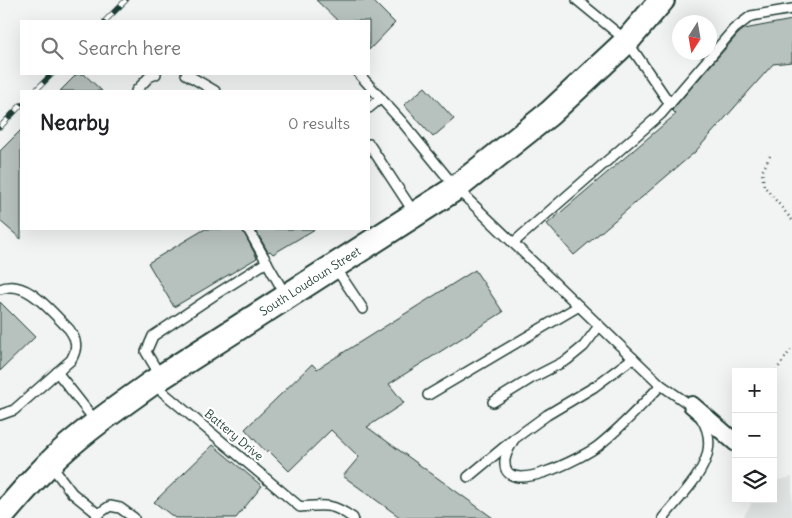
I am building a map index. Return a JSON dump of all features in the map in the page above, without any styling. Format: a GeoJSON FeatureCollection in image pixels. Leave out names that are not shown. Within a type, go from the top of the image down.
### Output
{"type":"FeatureCollection","features":[{"type":"Feature","properties":{"kind":"main road","name":"South Loudoun Street"},"geometry":{"type":"LineString","coordinates":[[0,518],[50,464],[97,423],[157,380],[456,188],[550,113],[627,41],[662,0]]}},
{"type":"Feature","properties":{"kind":"street"},"geometry":{"type":"LineString","coordinates":[[692,405],[732,440]]}},
{"type":"Feature","properties":{"kind":"lane"},"geometry":{"type":"LineString","coordinates":[[577,0],[627,41],[670,104]]}},
{"type":"Feature","properties":{"kind":"lane"},"geometry":{"type":"LineString","coordinates":[[513,243],[662,114],[734,29],[751,16],[792,9]]}},
{"type":"Feature","properties":{"kind":"lane"},"geometry":{"type":"LineString","coordinates":[[137,90],[149,77],[154,75]]}},
{"type":"Feature","properties":{"kind":"lane"},"geometry":{"type":"LineString","coordinates":[[188,75],[213,90]]}},
{"type":"Feature","properties":{"kind":"lane"},"geometry":{"type":"LineString","coordinates":[[360,75],[456,188],[661,385],[692,405],[707,431],[708,454],[704,466],[697,476],[663,518]]}},
{"type":"Feature","properties":{"kind":"lane"},"geometry":{"type":"LineString","coordinates":[[370,107],[381,98]]}},
{"type":"Feature","properties":{"kind":"lane"},"geometry":{"type":"LineString","coordinates":[[370,146],[415,215]]}},
{"type":"Feature","properties":{"kind":"lane"},"geometry":{"type":"LineString","coordinates":[[249,230],[286,297]]}},
{"type":"Feature","properties":{"kind":"lane","name":"Battery Drive"},"geometry":{"type":"LineString","coordinates":[[267,262],[153,336],[146,352],[157,380],[300,507],[324,505],[339,508],[353,518]]}},
{"type":"Feature","properties":{"kind":"lane"},"geometry":{"type":"LineString","coordinates":[[335,267],[363,309]]}},
{"type":"Feature","properties":{"kind":"lane"},"geometry":{"type":"LineString","coordinates":[[0,289],[7,286],[18,287],[28,291],[74,336],[76,343],[75,353],[71,360],[14,410],[0,415]]}},
{"type":"Feature","properties":{"kind":"lane"},"geometry":{"type":"LineString","coordinates":[[428,395],[579,306]]}},
{"type":"Feature","properties":{"kind":"lane"},"geometry":{"type":"LineString","coordinates":[[493,402],[532,378],[567,360],[584,346],[600,326]]}},
{"type":"Feature","properties":{"kind":"lane"},"geometry":{"type":"LineString","coordinates":[[468,477],[514,438],[547,415],[594,387],[633,358]]}},
{"type":"Feature","properties":{"kind":"lane"},"geometry":{"type":"LineString","coordinates":[[57,372],[97,423]]}},
{"type":"Feature","properties":{"kind":"lane"},"geometry":{"type":"LineString","coordinates":[[514,438],[506,460],[507,469],[510,474],[520,477],[551,470],[578,459],[597,446],[661,385]]}},
{"type":"Feature","properties":{"kind":"lane"},"geometry":{"type":"LineString","coordinates":[[50,464],[72,493],[97,516],[110,506],[120,508],[134,518]]}},
{"type":"Feature","properties":{"kind":"path"},"geometry":{"type":"LineString","coordinates":[[770,156],[762,172],[764,186],[792,220]]}},
{"type":"Feature","properties":{"kind":"path"},"geometry":{"type":"LineString","coordinates":[[777,369],[792,348]]}},
{"type":"Feature","properties":{"kind":"shaded area"},"geometry":{"type":"Polygon","coordinates":[[[792,477],[792,518],[743,518],[752,503],[777,503],[777,480],[792,477]]]}},
{"type":"Feature","properties":{"kind":"building"},"geometry":{"type":"Polygon","coordinates":[[[316,0],[372,0],[395,23],[370,49],[370,20],[337,20],[316,0]]]}},
{"type":"Feature","properties":{"kind":"building"},"geometry":{"type":"Polygon","coordinates":[[[792,20],[792,62],[773,64],[695,152],[574,255],[547,224],[676,114],[672,110],[744,29],[792,20]]]}},
{"type":"Feature","properties":{"kind":"building"},"geometry":{"type":"Polygon","coordinates":[[[76,75],[85,75],[101,90],[61,90],[76,75]]]}},
{"type":"Feature","properties":{"kind":"building"},"geometry":{"type":"Polygon","coordinates":[[[425,87],[454,119],[433,137],[404,105],[425,87]]]}},
{"type":"Feature","properties":{"kind":"building"},"geometry":{"type":"Polygon","coordinates":[[[20,131],[21,239],[0,221],[0,151],[20,131]]]}},
{"type":"Feature","properties":{"kind":"building"},"geometry":{"type":"Polygon","coordinates":[[[203,230],[243,230],[257,258],[174,307],[148,263],[203,230]]]}},
{"type":"Feature","properties":{"kind":"building"},"geometry":{"type":"Polygon","coordinates":[[[256,230],[313,230],[273,254],[270,251],[268,252],[256,230]]]}},
{"type":"Feature","properties":{"kind":"building"},"geometry":{"type":"Polygon","coordinates":[[[475,270],[503,312],[389,384],[404,403],[367,427],[493,518],[401,518],[343,476],[359,457],[331,430],[289,471],[268,450],[266,452],[245,429],[312,364],[317,369],[475,270]]]}},
{"type":"Feature","properties":{"kind":"building"},"geometry":{"type":"Polygon","coordinates":[[[0,302],[35,337],[0,371],[0,302]]]}},
{"type":"Feature","properties":{"kind":"building"},"geometry":{"type":"Polygon","coordinates":[[[213,445],[262,486],[236,518],[175,518],[154,502],[213,445]]]}},
{"type":"Feature","properties":{"kind":"railway"},"geometry":{"type":"LineString","coordinates":[[106,20],[126,0]]}},
{"type":"Feature","properties":{"kind":"railway"},"geometry":{"type":"LineString","coordinates":[[36,90],[51,75]]}},
{"type":"Feature","properties":{"kind":"railway"},"geometry":{"type":"LineString","coordinates":[[0,127],[20,106]]}}]}
